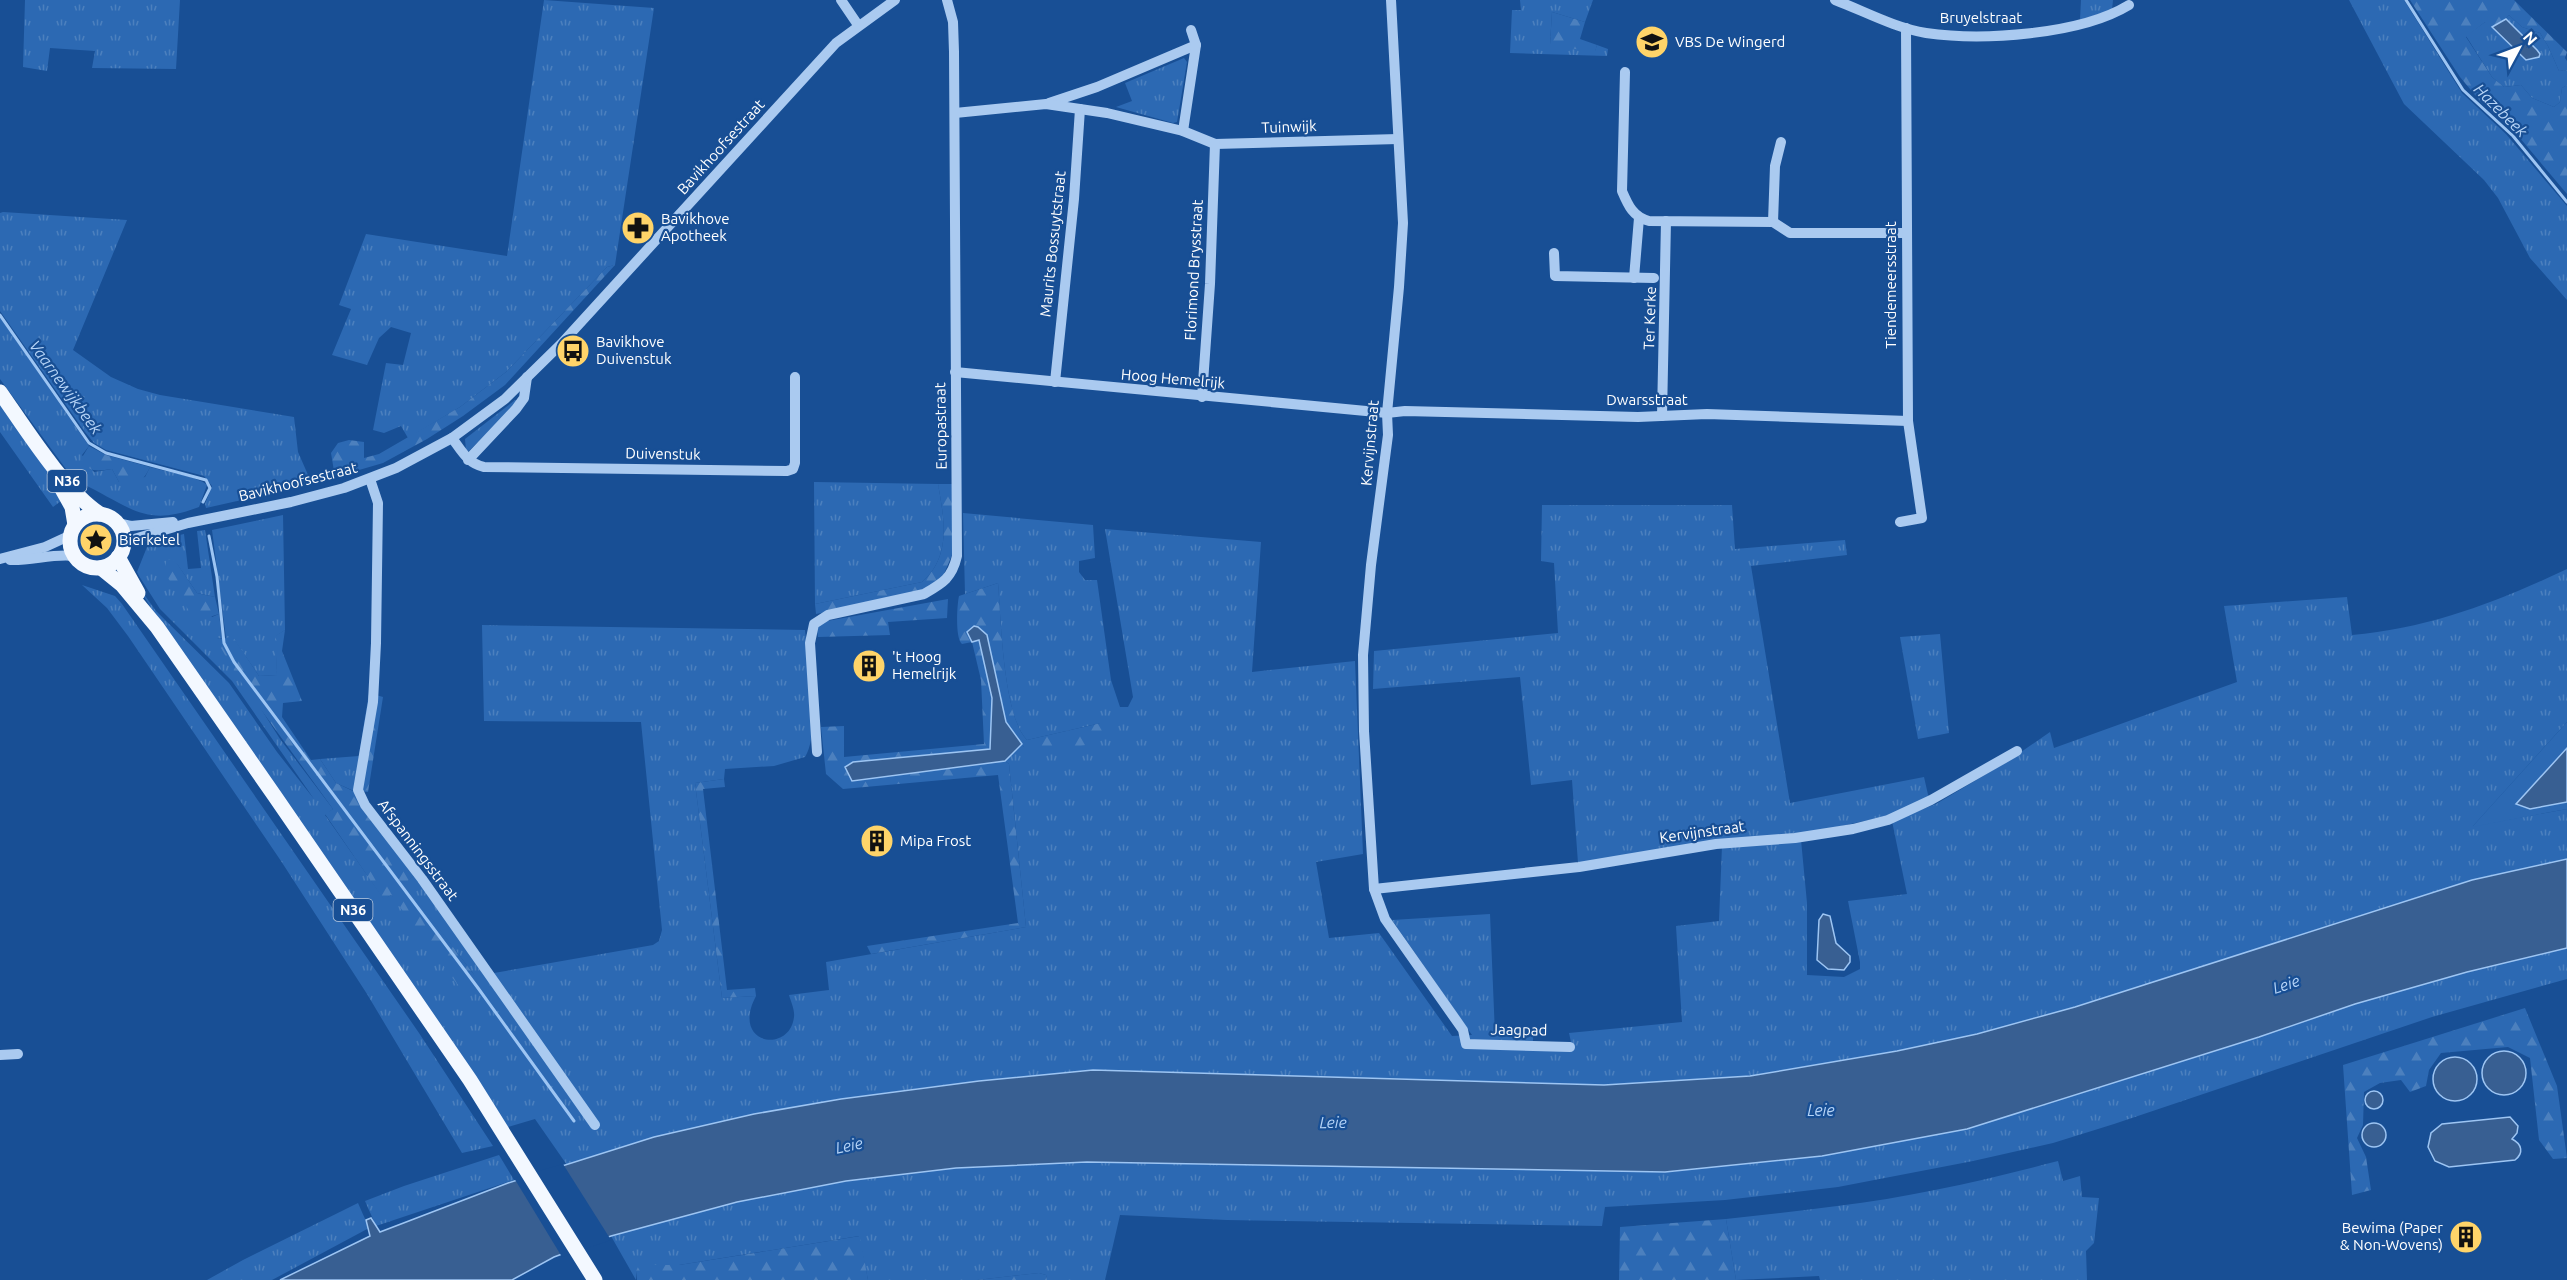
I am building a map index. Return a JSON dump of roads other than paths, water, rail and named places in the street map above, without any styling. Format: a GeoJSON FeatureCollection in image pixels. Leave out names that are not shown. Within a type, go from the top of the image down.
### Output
{"type":"FeatureCollection","features":[{"type":"Feature","properties":{"kind":"main road","name":"N36"},"geometry":{"type":"LineString","coordinates":[[0,392],[38,446],[77,493],[100,514],[107,515],[117,523],[123,532],[121,551],[157,627]]}},
{"type":"Feature","properties":{"kind":"main road","name":"N36"},"geometry":{"type":"LineString","coordinates":[[38,446],[72,507],[73,530],[70,546],[75,556],[85,565],[101,568],[122,585],[157,627],[503,1130],[594,1280]]}},
{"type":"Feature","properties":{"kind":"main road"},"geometry":{"type":"LineString","coordinates":[[73,530],[81,519],[92,514],[100,514]]}},
{"type":"Feature","properties":{"kind":"main road"},"geometry":{"type":"LineString","coordinates":[[101,568],[108,566],[121,551]]}},
{"type":"Feature","properties":{"kind":"street"},"geometry":{"type":"LineString","coordinates":[[841,0],[858,25]]}},
{"type":"Feature","properties":{"kind":"street","name":"Bavikhoofsestraat"},"geometry":{"type":"LineString","coordinates":[[121,551],[134,539],[188,523],[318,496],[370,479],[408,463],[452,438],[505,399],[527,377],[634,265],[816,64],[858,25],[896,0]]}},
{"type":"Feature","properties":{"kind":"street","name":"Europastraat"},"geometry":{"type":"LineString","coordinates":[[817,752],[810,643],[814,624],[828,615],[924,594],[938,586],[953,572],[957,556],[955,113],[953,29],[947,0]]}},
{"type":"Feature","properties":{"kind":"street","name":"Kervijnstraat"},"geometry":{"type":"LineString","coordinates":[[1391,0],[1403,223],[1387,413],[1388,435],[1371,565],[1364,654],[1364,731],[1374,889],[1385,919],[1463,1030],[1466,1044]]}},
{"type":"Feature","properties":{"kind":"street","name":"Bruyelstraat"},"geometry":{"type":"LineString","coordinates":[[1835,0],[1906,28],[1926,33],[1947,34],[2022,34],[2085,22],[2129,5]]}},
{"type":"Feature","properties":{"kind":"street","name":"Tiendemeersstraat"},"geometry":{"type":"LineString","coordinates":[[1900,522],[1922,519],[1908,421],[1906,28]]}},
{"type":"Feature","properties":{"kind":"street"},"geometry":{"type":"LineString","coordinates":[[1183,131],[1196,45],[1191,30]]}},
{"type":"Feature","properties":{"kind":"street","name":"Tuinwijk"},"geometry":{"type":"LineString","coordinates":[[955,113],[1046,104],[1097,87],[1196,45]]}},
{"type":"Feature","properties":{"kind":"street"},"geometry":{"type":"LineString","coordinates":[[1624,72],[1622,191],[1639,218],[1666,221],[1773,222],[1790,233],[1906,233]]}},
{"type":"Feature","properties":{"kind":"street","name":"Tuinwijk"},"geometry":{"type":"LineString","coordinates":[[1046,104],[1183,131],[1215,144],[1398,139]]}},
{"type":"Feature","properties":{"kind":"street","name":"Maurits Bossuytstraat"},"geometry":{"type":"LineString","coordinates":[[1055,382],[1074,199],[1080,109]]}},
{"type":"Feature","properties":{"kind":"street"},"geometry":{"type":"LineString","coordinates":[[1773,222],[1775,166],[1781,142]]}},
{"type":"Feature","properties":{"kind":"street","name":"Florimond Brysstraat"},"geometry":{"type":"LineString","coordinates":[[1202,397],[1215,144]]}},
{"type":"Feature","properties":{"kind":"street","name":"Ter Kerke"},"geometry":{"type":"LineString","coordinates":[[1634,278],[1639,218]]}},
{"type":"Feature","properties":{"kind":"street","name":"Ter Kerke"},"geometry":{"type":"LineString","coordinates":[[1662,416],[1666,221]]}},
{"type":"Feature","properties":{"kind":"street","name":"Ter Kerke"},"geometry":{"type":"LineString","coordinates":[[1554,253],[1555,276],[1654,278]]}},
{"type":"Feature","properties":{"kind":"street","name":"Hoog Hemelrijk"},"geometry":{"type":"LineString","coordinates":[[955,372],[1387,413]]}},
{"type":"Feature","properties":{"kind":"street","name":"Bavikhoofsestraat"},"geometry":{"type":"LineString","coordinates":[[468,459],[524,398],[527,377]]}},
{"type":"Feature","properties":{"kind":"street","name":"Duivenstuk"},"geometry":{"type":"LineString","coordinates":[[468,459],[484,467],[787,471],[793,469],[795,463],[795,377]]}},
{"type":"Feature","properties":{"kind":"street","name":"Dwarsstraat"},"geometry":{"type":"LineString","coordinates":[[1387,413],[1405,411],[1662,416],[1707,414],[1908,421]]}},
{"type":"Feature","properties":{"kind":"street"},"geometry":{"type":"LineString","coordinates":[[452,438],[468,459]]}},
{"type":"Feature","properties":{"kind":"street","name":"Afspanningsstraat"},"geometry":{"type":"LineString","coordinates":[[370,479],[378,503],[376,643],[373,702],[358,790],[365,805],[422,879],[595,1125]]}},
{"type":"Feature","properties":{"kind":"street","name":"Bavikhoofsestraat"},"geometry":{"type":"LineString","coordinates":[[117,523],[131,526],[188,523]]}},
{"type":"Feature","properties":{"kind":"street"},"geometry":{"type":"LineString","coordinates":[[0,559],[45,547],[73,530]]}},
{"type":"Feature","properties":{"kind":"street"},"geometry":{"type":"LineString","coordinates":[[0,559],[27,561],[64,554],[75,556]]}},
{"type":"Feature","properties":{"kind":"street","name":"Kervijnstraat"},"geometry":{"type":"LineString","coordinates":[[1374,889],[1579,867],[1716,844],[1795,838],[1853,829],[1888,820],[1931,801],[2016,751]]}},
{"type":"Feature","properties":{"kind":"street","name":"Jaagpad"},"geometry":{"type":"LineString","coordinates":[[1466,1044],[1570,1047]]}},
{"type":"Feature","properties":{"kind":"street"},"geometry":{"type":"LineString","coordinates":[[0,1055],[18,1054]]}},
{"type":"Feature","properties":{"kind":"water"},"geometry":{"type":"Polygon","coordinates":[[[2506,19],[2537,50],[2539,57],[2526,60],[2492,27],[2506,19]]]}},
{"type":"Feature","properties":{"kind":"water"},"geometry":{"type":"Polygon","coordinates":[[[974,626],[987,635],[1006,722],[1022,744],[1005,761],[852,781],[845,767],[853,762],[990,749],[992,698],[979,640],[972,642],[967,632],[974,626]]]}},
{"type":"Feature","properties":{"kind":"water"},"geometry":{"type":"Polygon","coordinates":[[[2567,748],[2567,802],[2530,809],[2516,804],[2567,748]]]}},
{"type":"Feature","properties":{"kind":"water","name":"Leie"},"geometry":{"type":"Polygon","coordinates":[[[2567,859],[2567,948],[2467,972],[2355,1004],[2259,1037],[1967,1129],[1822,1156],[1665,1172],[1087,1162],[956,1168],[846,1181],[737,1202],[611,1236],[554,1257],[512,1280],[280,1280],[370,1236],[366,1220],[371,1218],[380,1232],[508,1183],[654,1137],[754,1114],[841,1099],[979,1081],[1093,1070],[1604,1085],[1750,1076],[1897,1051],[1977,1034],[2075,1007],[2472,880],[2567,859]]]}},
{"type":"Feature","properties":{"kind":"water"},"geometry":{"type":"Polygon","coordinates":[[[1823,914],[1830,916],[1836,943],[1850,956],[1850,962],[1844,970],[1828,969],[1817,960],[1819,920],[1823,914]]]}},
{"type":"Feature","properties":{"kind":"water"},"geometry":{"type":"Polygon","coordinates":[[[2504,1051],[2513,1052],[2520,1057],[2525,1064],[2525,1082],[2520,1089],[2513,1094],[2504,1095],[2495,1094],[2488,1089],[2483,1082],[2482,1073],[2483,1064],[2488,1057],[2495,1052],[2504,1051]]]}},
{"type":"Feature","properties":{"kind":"water"},"geometry":{"type":"Polygon","coordinates":[[[2455,1057],[2464,1058],[2471,1063],[2476,1070],[2476,1088],[2471,1095],[2464,1100],[2455,1101],[2446,1100],[2439,1095],[2434,1088],[2433,1079],[2434,1070],[2439,1063],[2446,1058],[2455,1057]]]}},
{"type":"Feature","properties":{"kind":"water"},"geometry":{"type":"Polygon","coordinates":[[[2374,1091],[2382,1096],[2383,1100],[2378,1108],[2374,1109],[2366,1104],[2365,1100],[2370,1092],[2374,1091]]]}},
{"type":"Feature","properties":{"kind":"water"},"geometry":{"type":"Polygon","coordinates":[[[2510,1117],[2518,1126],[2517,1133],[2512,1139],[2521,1149],[2515,1160],[2449,1167],[2435,1161],[2428,1147],[2431,1133],[2442,1124],[2510,1117]]]}},
{"type":"Feature","properties":{"kind":"water"},"geometry":{"type":"Polygon","coordinates":[[[2374,1123],[2383,1126],[2386,1135],[2383,1144],[2374,1147],[2365,1144],[2362,1135],[2365,1126],[2374,1123]]]}},
{"type":"Feature","properties":{"kind":"waterway","name":"Hazebeek"},"geometry":{"type":"LineString","coordinates":[[2406,0],[2463,90],[2513,136],[2567,202]]}},
{"type":"Feature","properties":{"kind":"waterway","name":"Vaarnewijkbeek"},"geometry":{"type":"LineString","coordinates":[[0,315],[89,443],[106,453],[206,480],[210,488],[203,502]]}},
{"type":"Feature","properties":{"kind":"waterway"},"geometry":{"type":"LineString","coordinates":[[209,536],[217,577],[224,643],[234,662],[478,988],[574,1121]]}},
{"type":"Feature","properties":{"kind":"place","name":"VBS De Wingerd"},"geometry":{"type":"Point","coordinates":[1652,42]}},
{"type":"Feature","properties":{"kind":"place","name":"Bavikhove Apotheek"},"geometry":{"type":"Point","coordinates":[638,228]}},
{"type":"Feature","properties":{"kind":"place","name":"Bavikhove Duivenstuk"},"geometry":{"type":"Point","coordinates":[573,351]}},
{"type":"Feature","properties":{"kind":"place","name":"Bierketel"},"geometry":{"type":"Point","coordinates":[96,540]}},
{"type":"Feature","properties":{"kind":"place","name":"'t Hoog Hemelrijk"},"geometry":{"type":"Point","coordinates":[869,666]}},
{"type":"Feature","properties":{"kind":"place","name":"Mipa Frost"},"geometry":{"type":"Point","coordinates":[877,841]}},
{"type":"Feature","properties":{"kind":"place","name":"Bewima (Paper & Non-Wovens)"},"geometry":{"type":"Point","coordinates":[2466,1237]}}]}
